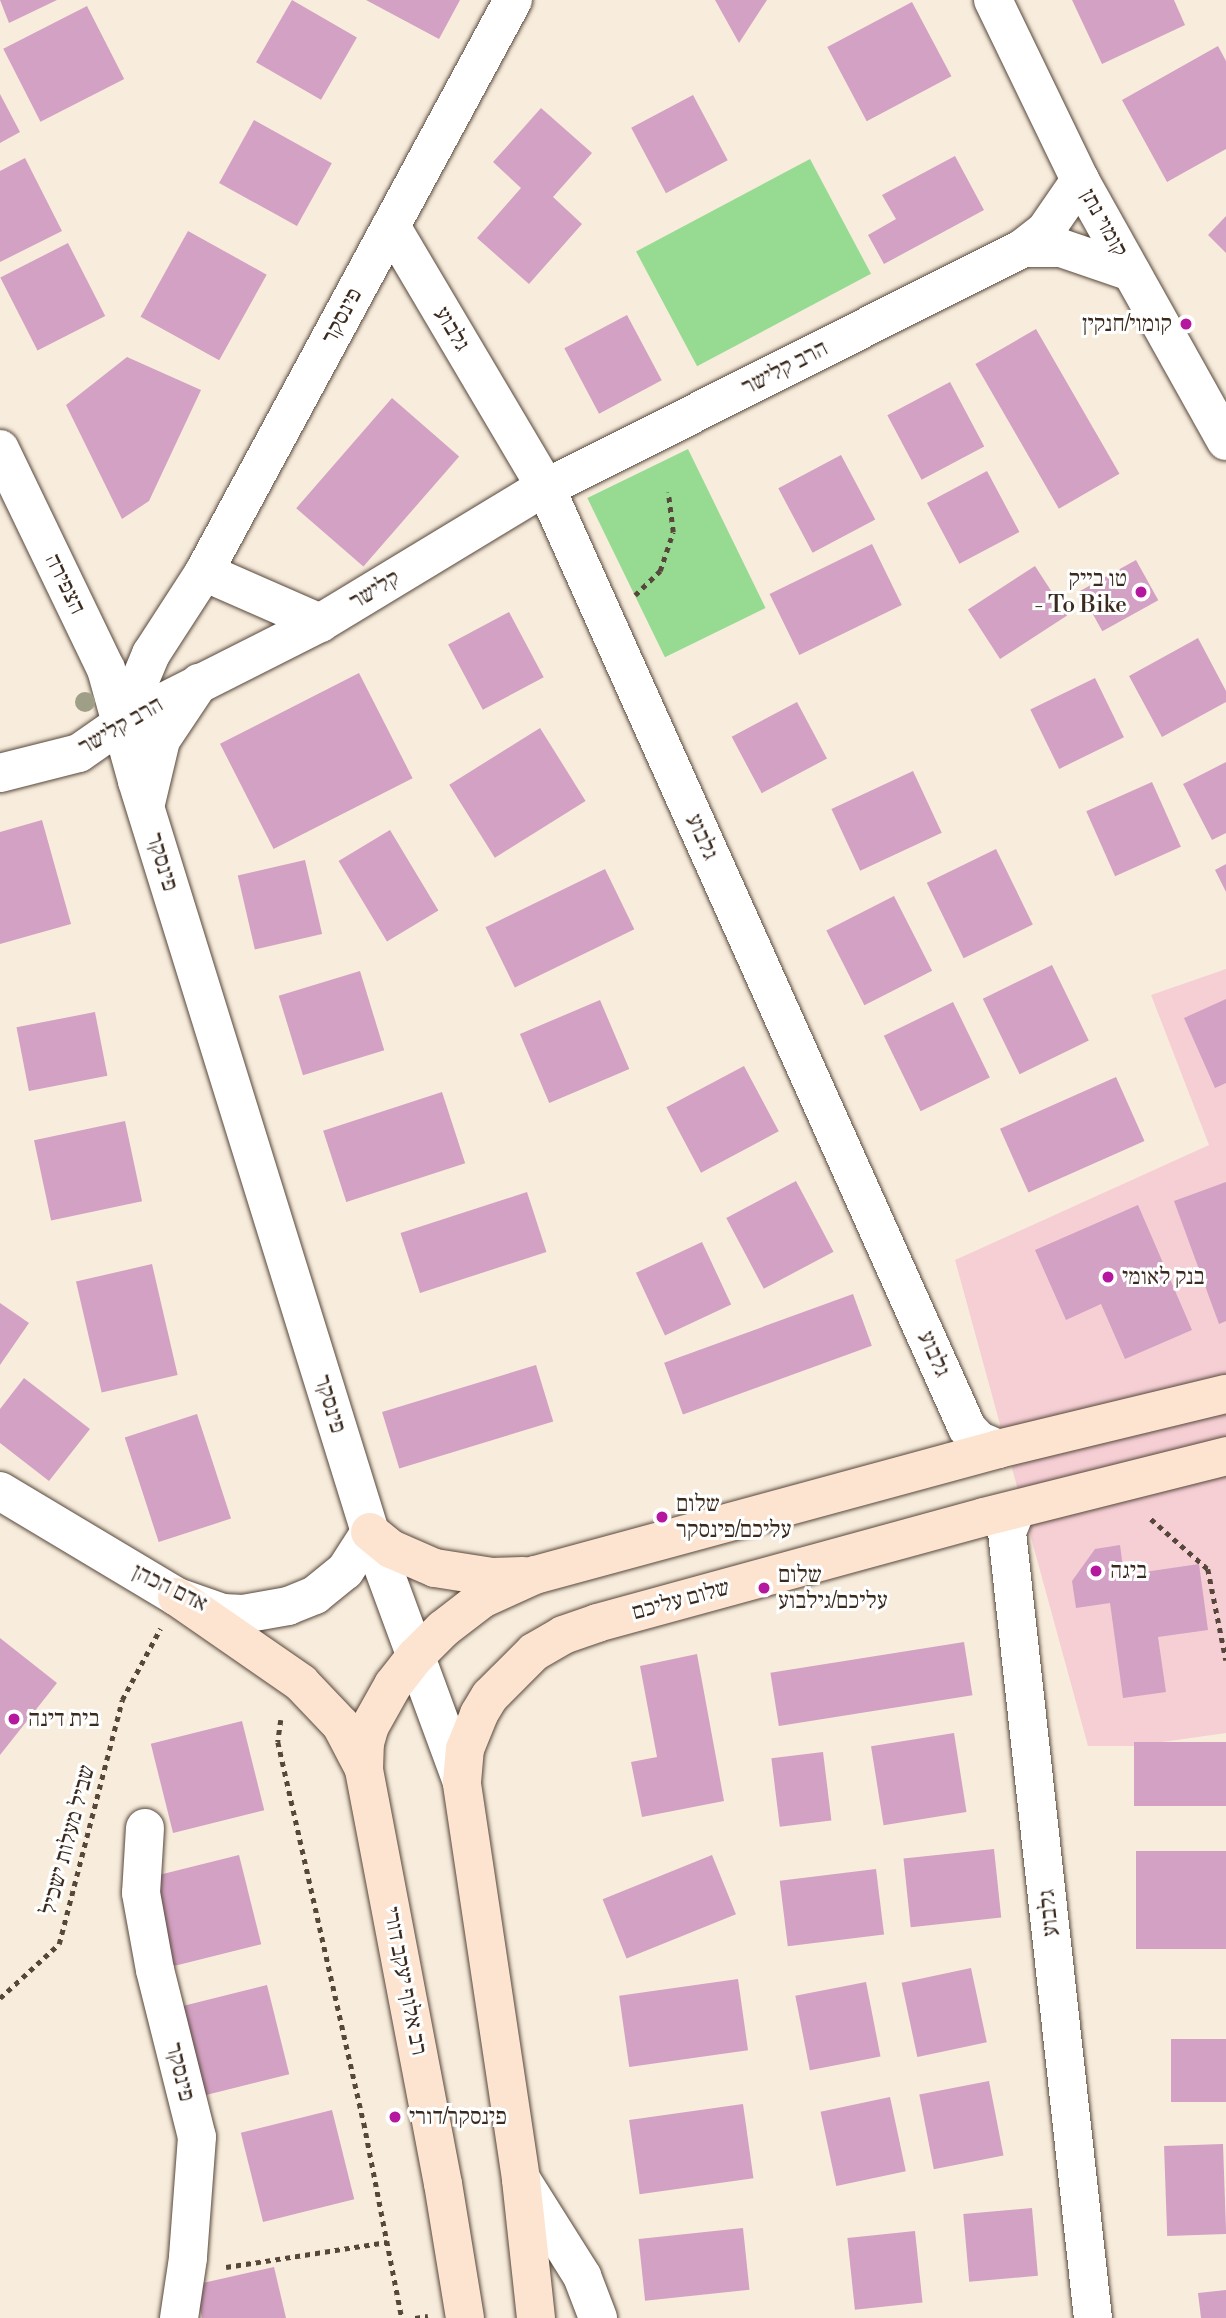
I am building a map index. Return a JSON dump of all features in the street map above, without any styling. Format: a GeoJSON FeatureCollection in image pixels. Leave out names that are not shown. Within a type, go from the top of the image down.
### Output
{"type":"FeatureCollection","features":[{"type":"Feature","properties":{"kind":"main road"},"geometry":{"type":"LineString","coordinates":[[415,1657],[443,1629],[482,1599],[535,1575],[998,1449],[1226,1394]]}},
{"type":"Feature","properties":{"kind":"main road","name":"שלום עליכם"},"geometry":{"type":"LineString","coordinates":[[462,1782],[465,1749],[490,1696],[534,1652],[563,1636],[650,1608],[1226,1456]]}},
{"type":"Feature","properties":{"kind":"main road"},"geometry":{"type":"LineString","coordinates":[[370,1532],[404,1557],[435,1568],[492,1577],[535,1575]]}},
{"type":"Feature","properties":{"kind":"main road"},"geometry":{"type":"LineString","coordinates":[[177,1597],[301,1683],[341,1725],[364,1769]]}},
{"type":"Feature","properties":{"kind":"main road","name":"רב אלוף יעקב דורי"},"geometry":{"type":"LineString","coordinates":[[415,1657],[393,1685],[370,1726],[365,1743],[364,1769],[441,2171],[465,2318]]}},
{"type":"Feature","properties":{"kind":"main road"},"geometry":{"type":"LineString","coordinates":[[462,1782],[521,2179],[536,2318]]}},
{"type":"Feature","properties":{"kind":"street","name":"פינסקר"},"geometry":{"type":"LineString","coordinates":[[462,1782],[370,1532],[145,808],[122,723],[151,654],[204,572],[513,0]]}},
{"type":"Feature","properties":{"kind":"street","name":"קומוי נתן"},"geometry":{"type":"LineString","coordinates":[[993,0],[1080,180],[1226,440]]}},
{"type":"Feature","properties":{"kind":"street","name":"הרב קלישר"},"geometry":{"type":"LineString","coordinates":[[546,488],[1023,248],[1045,230],[1080,180]]}},
{"type":"Feature","properties":{"kind":"street","name":"גלבוע"},"geometry":{"type":"LineString","coordinates":[[391,226],[546,488],[967,1428],[978,1440],[998,1449]]}},
{"type":"Feature","properties":{"kind":"street","name":"הרב קלישר"},"geometry":{"type":"LineString","coordinates":[[1023,248],[1061,248],[1131,272]]}},
{"type":"Feature","properties":{"kind":"street","name":"הצפירה"},"geometry":{"type":"LineString","coordinates":[[0,449],[106,669],[122,723]]}},
{"type":"Feature","properties":{"kind":"street","name":"קלישר"},"geometry":{"type":"LineString","coordinates":[[199,683],[320,623],[546,488]]}},
{"type":"Feature","properties":{"kind":"street"},"geometry":{"type":"LineString","coordinates":[[204,572],[320,623]]}},
{"type":"Feature","properties":{"kind":"street","name":"הרב קלישר"},"geometry":{"type":"LineString","coordinates":[[0,773],[79,753],[122,723],[199,683]]}},
{"type":"Feature","properties":{"kind":"street"},"geometry":{"type":"LineString","coordinates":[[145,808],[161,740],[199,683]]}},
{"type":"Feature","properties":{"kind":"street","name":"אדם הכהן"},"geometry":{"type":"LineString","coordinates":[[0,1491],[177,1597],[223,1613],[243,1614],[288,1606],[315,1595],[336,1580],[364,1545],[370,1532]]}},
{"type":"Feature","properties":{"kind":"street","name":"גלבוע"},"geometry":{"type":"LineString","coordinates":[[1016,1510],[1007,1532],[1093,2318]]}},
{"type":"Feature","properties":{"kind":"street","name":"פינסקר"},"geometry":{"type":"LineString","coordinates":[[145,1828],[141,1893],[155,1970],[197,2137],[186,2273],[179,2318]]}},
{"type":"Feature","properties":{"kind":"street"},"geometry":{"type":"LineString","coordinates":[[521,2179],[582,2276],[598,2318]]}},
{"type":"Feature","properties":{"kind":"path"},"geometry":{"type":"LineString","coordinates":[[627,602],[660,571],[673,532],[668,492]]}},
{"type":"Feature","properties":{"kind":"path"},"geometry":{"type":"LineString","coordinates":[[1150,1519],[1208,1569],[1226,1660]]}},
{"type":"Feature","properties":{"kind":"path","name":"שביל מעלות ישכיל"},"geometry":{"type":"LineString","coordinates":[[0,1998],[59,1944],[122,1700],[177,1597]]}},
{"type":"Feature","properties":{"kind":"path"},"geometry":{"type":"LineString","coordinates":[[282,1717],[278,1742],[364,2123],[402,2318]]}},
{"type":"Feature","properties":{"kind":"path"},"geometry":{"type":"LineString","coordinates":[[186,2273],[387,2242]]}},
{"type":"Feature","properties":{"kind":"shaded area"},"geometry":{"type":"Polygon","coordinates":[[[1226,969],[1226,1733],[1134,1746],[1088,1746],[955,1260],[1209,1145],[1151,995],[1226,969]]]}},
{"type":"Feature","properties":{"kind":"green space"},"geometry":{"type":"Polygon","coordinates":[[[810,159],[871,274],[697,366],[636,251],[810,159]]]}},
{"type":"Feature","properties":{"kind":"green space"},"geometry":{"type":"Polygon","coordinates":[[[688,449],[766,608],[665,657],[587,498],[688,449]]]}},
{"type":"Feature","properties":{"kind":"building"},"geometry":{"type":"Polygon","coordinates":[[[0,0],[57,0],[9,23],[0,0]]]}},
{"type":"Feature","properties":{"kind":"building"},"geometry":{"type":"Polygon","coordinates":[[[292,0],[357,38],[321,100],[256,62],[292,0]]]}},
{"type":"Feature","properties":{"kind":"building"},"geometry":{"type":"Polygon","coordinates":[[[366,0],[460,0],[439,39],[366,0]]]}},
{"type":"Feature","properties":{"kind":"building"},"geometry":{"type":"Polygon","coordinates":[[[715,0],[767,0],[739,43],[715,0]]]}},
{"type":"Feature","properties":{"kind":"building"},"geometry":{"type":"Polygon","coordinates":[[[1072,0],[1174,0],[1185,25],[1102,64],[1072,0]]]}},
{"type":"Feature","properties":{"kind":"building"},"geometry":{"type":"Polygon","coordinates":[[[912,2],[951,76],[867,121],[827,47],[912,2]]]}},
{"type":"Feature","properties":{"kind":"building"},"geometry":{"type":"Polygon","coordinates":[[[87,6],[124,79],[40,122],[3,49],[87,6]]]}},
{"type":"Feature","properties":{"kind":"building"},"geometry":{"type":"Polygon","coordinates":[[[1218,46],[1226,61],[1226,149],[1167,182],[1122,100],[1218,46]]]}},
{"type":"Feature","properties":{"kind":"building"},"geometry":{"type":"Polygon","coordinates":[[[0,94],[20,132],[0,143],[0,94]]]}},
{"type":"Feature","properties":{"kind":"building"},"geometry":{"type":"Polygon","coordinates":[[[693,95],[728,160],[666,193],[631,128],[693,95]]]}},
{"type":"Feature","properties":{"kind":"building"},"geometry":{"type":"Polygon","coordinates":[[[541,108],[592,153],[553,197],[582,224],[529,284],[477,238],[521,188],[493,162],[541,108]]]}},
{"type":"Feature","properties":{"kind":"building"},"geometry":{"type":"Polygon","coordinates":[[[254,120],[332,163],[297,226],[219,183],[254,120]]]}},
{"type":"Feature","properties":{"kind":"building"},"geometry":{"type":"Polygon","coordinates":[[[955,156],[984,210],[884,264],[868,235],[896,219],[882,195],[955,156]]]}},
{"type":"Feature","properties":{"kind":"building"},"geometry":{"type":"Polygon","coordinates":[[[25,158],[62,231],[0,262],[0,171],[25,158]]]}},
{"type":"Feature","properties":{"kind":"building"},"geometry":{"type":"Polygon","coordinates":[[[1226,216],[1226,253],[1208,235],[1226,216]]]}},
{"type":"Feature","properties":{"kind":"building"},"geometry":{"type":"Polygon","coordinates":[[[188,231],[267,275],[219,360],[140,317],[188,231]]]}},
{"type":"Feature","properties":{"kind":"building"},"geometry":{"type":"Polygon","coordinates":[[[68,243],[105,316],[38,351],[0,278],[68,243]]]}},
{"type":"Feature","properties":{"kind":"building"},"geometry":{"type":"Polygon","coordinates":[[[627,315],[662,380],[599,414],[564,348],[627,315]]]}},
{"type":"Feature","properties":{"kind":"building"},"geometry":{"type":"Polygon","coordinates":[[[1036,329],[1120,474],[1059,509],[975,364],[1036,329]]]}},
{"type":"Feature","properties":{"kind":"building"},"geometry":{"type":"Polygon","coordinates":[[[127,357],[201,390],[149,501],[122,519],[66,405],[127,357]]]}},
{"type":"Feature","properties":{"kind":"building"},"geometry":{"type":"Polygon","coordinates":[[[950,382],[984,446],[922,480],[887,415],[950,382]]]}},
{"type":"Feature","properties":{"kind":"building"},"geometry":{"type":"Polygon","coordinates":[[[392,398],[459,456],[363,567],[296,508],[392,398]]]}},
{"type":"Feature","properties":{"kind":"building"},"geometry":{"type":"Polygon","coordinates":[[[841,455],[875,519],[813,553],[778,488],[841,455]]]}},
{"type":"Feature","properties":{"kind":"building"},"geometry":{"type":"Polygon","coordinates":[[[987,471],[1019,532],[959,564],[927,503],[987,471]]]}},
{"type":"Feature","properties":{"kind":"building"},"geometry":{"type":"Polygon","coordinates":[[[872,544],[902,605],[799,655],[770,594],[872,544]]]}},
{"type":"Feature","properties":{"kind":"building"},"geometry":{"type":"Polygon","coordinates":[[[1136,560],[1158,600],[1102,631],[1080,591],[1136,560]]]}},
{"type":"Feature","properties":{"kind":"building"},"geometry":{"type":"Polygon","coordinates":[[[1035,566],[1067,615],[1000,659],[968,610],[1035,566]]]}},
{"type":"Feature","properties":{"kind":"building"},"geometry":{"type":"Polygon","coordinates":[[[509,612],[544,677],[483,710],[448,644],[509,612]]]}},
{"type":"Feature","properties":{"kind":"building"},"geometry":{"type":"Polygon","coordinates":[[[1198,638],[1226,691],[1226,702],[1162,737],[1129,676],[1198,638]]]}},
{"type":"Feature","properties":{"kind":"building"},"geometry":{"type":"Polygon","coordinates":[[[359,673],[413,778],[274,849],[220,744],[359,673]]]}},
{"type":"Feature","properties":{"kind":"building"},"geometry":{"type":"Polygon","coordinates":[[[1095,678],[1124,737],[1059,769],[1030,710],[1095,678]]]}},
{"type":"Feature","properties":{"kind":"building"},"geometry":{"type":"Polygon","coordinates":[[[797,702],[827,759],[762,793],[732,737],[797,702]]]}},
{"type":"Feature","properties":{"kind":"building"},"geometry":{"type":"Polygon","coordinates":[[[540,728],[586,801],[495,858],[449,785],[540,728]]]}},
{"type":"Feature","properties":{"kind":"building"},"geometry":{"type":"Polygon","coordinates":[[[1226,762],[1226,833],[1212,840],[1183,784],[1226,762]]]}},
{"type":"Feature","properties":{"kind":"building"},"geometry":{"type":"Polygon","coordinates":[[[913,771],[942,833],[860,871],[831,809],[913,771]]]}},
{"type":"Feature","properties":{"kind":"building"},"geometry":{"type":"Polygon","coordinates":[[[1152,782],[1181,847],[1115,876],[1086,811],[1152,782]]]}},
{"type":"Feature","properties":{"kind":"building"},"geometry":{"type":"Polygon","coordinates":[[[42,820],[71,924],[0,944],[0,832],[42,820]]]}},
{"type":"Feature","properties":{"kind":"building"},"geometry":{"type":"Polygon","coordinates":[[[390,830],[438,911],[387,941],[339,861],[390,830]]]}},
{"type":"Feature","properties":{"kind":"building"},"geometry":{"type":"Polygon","coordinates":[[[996,849],[1033,924],[964,958],[927,883],[996,849]]]}},
{"type":"Feature","properties":{"kind":"building"},"geometry":{"type":"Polygon","coordinates":[[[305,860],[322,934],[255,950],[238,876],[305,860]]]}},
{"type":"Feature","properties":{"kind":"building"},"geometry":{"type":"Polygon","coordinates":[[[1226,864],[1226,892],[1215,870],[1226,864]]]}},
{"type":"Feature","properties":{"kind":"building"},"geometry":{"type":"Polygon","coordinates":[[[605,869],[634,929],[515,988],[485,927],[605,869]]]}},
{"type":"Feature","properties":{"kind":"building"},"geometry":{"type":"Polygon","coordinates":[[[894,896],[932,971],[864,1005],[826,931],[894,896]]]}},
{"type":"Feature","properties":{"kind":"building"},"geometry":{"type":"Polygon","coordinates":[[[1052,965],[1089,1040],[1020,1074],[983,999],[1052,965]]]}},
{"type":"Feature","properties":{"kind":"building"},"geometry":{"type":"Polygon","coordinates":[[[360,971],[384,1050],[303,1075],[279,996],[360,971]]]}},
{"type":"Feature","properties":{"kind":"building"},"geometry":{"type":"Polygon","coordinates":[[[1226,999],[1226,1083],[1215,1088],[1184,1018],[1226,999]]]}},
{"type":"Feature","properties":{"kind":"building"},"geometry":{"type":"Polygon","coordinates":[[[600,1000],[629,1069],[549,1103],[520,1034],[600,1000]]]}},
{"type":"Feature","properties":{"kind":"building"},"geometry":{"type":"Polygon","coordinates":[[[953,1002],[990,1077],[921,1111],[884,1036],[953,1002]]]}},
{"type":"Feature","properties":{"kind":"building"},"geometry":{"type":"Polygon","coordinates":[[[95,1012],[107,1076],[29,1091],[16,1027],[95,1012]]]}},
{"type":"Feature","properties":{"kind":"building"},"geometry":{"type":"Polygon","coordinates":[[[744,1066],[779,1131],[701,1173],[666,1107],[744,1066]]]}},
{"type":"Feature","properties":{"kind":"building"},"geometry":{"type":"Polygon","coordinates":[[[1116,1077],[1144,1141],[1028,1193],[1000,1129],[1116,1077]]]}},
{"type":"Feature","properties":{"kind":"building"},"geometry":{"type":"Polygon","coordinates":[[[442,1092],[465,1163],[346,1202],[323,1131],[442,1092]]]}},
{"type":"Feature","properties":{"kind":"building"},"geometry":{"type":"Polygon","coordinates":[[[125,1121],[142,1201],[51,1221],[34,1140],[125,1121]]]}},
{"type":"Feature","properties":{"kind":"building"},"geometry":{"type":"Polygon","coordinates":[[[796,1181],[834,1252],[764,1289],[726,1218],[796,1181]]]}},
{"type":"Feature","properties":{"kind":"building"},"geometry":{"type":"Polygon","coordinates":[[[1226,1182],[1226,1321],[1219,1324],[1174,1201],[1226,1182]]]}},
{"type":"Feature","properties":{"kind":"building"},"geometry":{"type":"Polygon","coordinates":[[[527,1192],[546,1252],[420,1293],[401,1233],[527,1192]]]}},
{"type":"Feature","properties":{"kind":"building","name":"בנק לאומי"},"geometry":{"type":"Polygon","coordinates":[[[1138,1205],[1192,1330],[1125,1359],[1101,1304],[1066,1320],[1035,1250],[1138,1205]]]}},
{"type":"Feature","properties":{"kind":"building"},"geometry":{"type":"Polygon","coordinates":[[[702,1242],[731,1305],[665,1335],[636,1273],[702,1242]]]}},
{"type":"Feature","properties":{"kind":"building"},"geometry":{"type":"Polygon","coordinates":[[[152,1264],[178,1375],[102,1393],[76,1282],[152,1264]]]}},
{"type":"Feature","properties":{"kind":"building"},"geometry":{"type":"Polygon","coordinates":[[[853,1294],[872,1346],[683,1414],[664,1363],[853,1294]]]}},
{"type":"Feature","properties":{"kind":"building"},"geometry":{"type":"Polygon","coordinates":[[[0,1303],[29,1323],[0,1365],[0,1303]]]}},
{"type":"Feature","properties":{"kind":"building"},"geometry":{"type":"Polygon","coordinates":[[[536,1365],[553,1421],[399,1468],[382,1412],[536,1365]]]}},
{"type":"Feature","properties":{"kind":"building"},"geometry":{"type":"Polygon","coordinates":[[[24,1378],[90,1429],[49,1481],[0,1443],[0,1409],[24,1378]]]}},
{"type":"Feature","properties":{"kind":"building"},"geometry":{"type":"Polygon","coordinates":[[[197,1414],[231,1519],[159,1542],[125,1437],[197,1414]]]}},
{"type":"Feature","properties":{"kind":"building"},"geometry":{"type":"Polygon","coordinates":[[[1120,1545],[1124,1575],[1199,1564],[1208,1630],[1158,1637],[1166,1692],[1123,1698],[1110,1603],[1076,1608],[1072,1581],[1095,1549],[1120,1545]]]}},
{"type":"Feature","properties":{"kind":"building","name":"בית דינה"},"geometry":{"type":"Polygon","coordinates":[[[0,1638],[57,1683],[0,1755],[0,1638]]]}},
{"type":"Feature","properties":{"kind":"building"},"geometry":{"type":"Polygon","coordinates":[[[964,1642],[972,1695],[779,1726],[770,1673],[964,1642]]]}},
{"type":"Feature","properties":{"kind":"building"},"geometry":{"type":"Polygon","coordinates":[[[697,1654],[724,1801],[642,1817],[631,1762],[657,1757],[640,1666],[697,1654]]]}},
{"type":"Feature","properties":{"kind":"building"},"geometry":{"type":"Polygon","coordinates":[[[242,1721],[264,1810],[173,1833],[151,1744],[242,1721]]]}},
{"type":"Feature","properties":{"kind":"building"},"geometry":{"type":"Polygon","coordinates":[[[954,1733],[967,1812],[884,1825],[871,1746],[954,1733]]]}},
{"type":"Feature","properties":{"kind":"building"},"geometry":{"type":"Polygon","coordinates":[[[1134,1742],[1226,1742],[1226,1806],[1134,1806],[1134,1742]]]}},
{"type":"Feature","properties":{"kind":"building"},"geometry":{"type":"Polygon","coordinates":[[[823,1752],[831,1820],[780,1827],[771,1758],[823,1752]]]}},
{"type":"Feature","properties":{"kind":"building"},"geometry":{"type":"Polygon","coordinates":[[[994,1849],[1001,1918],[911,1927],[903,1859],[994,1849]]]}},
{"type":"Feature","properties":{"kind":"building"},"geometry":{"type":"Polygon","coordinates":[[[1136,1851],[1226,1851],[1226,1949],[1136,1949],[1136,1851]]]}},
{"type":"Feature","properties":{"kind":"building"},"geometry":{"type":"Polygon","coordinates":[[[239,1855],[261,1944],[170,1967],[148,1878],[239,1855]]]}},
{"type":"Feature","properties":{"kind":"building"},"geometry":{"type":"Polygon","coordinates":[[[712,1855],[736,1914],[627,1959],[603,1899],[712,1855]]]}},
{"type":"Feature","properties":{"kind":"building"},"geometry":{"type":"Polygon","coordinates":[[[876,1869],[884,1935],[788,1946],[780,1881],[876,1869]]]}},
{"type":"Feature","properties":{"kind":"building"},"geometry":{"type":"Polygon","coordinates":[[[971,1968],[987,2042],[917,2057],[902,1983],[971,1968]]]}},
{"type":"Feature","properties":{"kind":"building"},"geometry":{"type":"Polygon","coordinates":[[[738,1979],[748,2050],[629,2067],[619,1996],[738,1979]]]}},
{"type":"Feature","properties":{"kind":"building"},"geometry":{"type":"Polygon","coordinates":[[[866,1982],[881,2057],[810,2070],[795,1996],[866,1982]]]}},
{"type":"Feature","properties":{"kind":"building"},"geometry":{"type":"Polygon","coordinates":[[[267,1985],[289,2074],[198,2097],[176,2008],[267,1985]]]}},
{"type":"Feature","properties":{"kind":"building"},"geometry":{"type":"Polygon","coordinates":[[[1171,2039],[1226,2039],[1226,2102],[1171,2102],[1171,2039]]]}},
{"type":"Feature","properties":{"kind":"building"},"geometry":{"type":"Polygon","coordinates":[[[989,2081],[1004,2156],[934,2169],[919,2095],[989,2081]]]}},
{"type":"Feature","properties":{"kind":"building"},"geometry":{"type":"Polygon","coordinates":[[[890,2097],[906,2171],[836,2186],[821,2112],[890,2097]]]}},
{"type":"Feature","properties":{"kind":"building"},"geometry":{"type":"Polygon","coordinates":[[[743,2104],[753,2178],[640,2194],[629,2120],[743,2104]]]}},
{"type":"Feature","properties":{"kind":"building"},"geometry":{"type":"Polygon","coordinates":[[[332,2110],[354,2199],[263,2222],[241,2133],[332,2110]]]}},
{"type":"Feature","properties":{"kind":"building"},"geometry":{"type":"Polygon","coordinates":[[[1223,2144],[1226,2234],[1167,2236],[1164,2146],[1223,2144]]]}},
{"type":"Feature","properties":{"kind":"building"},"geometry":{"type":"Polygon","coordinates":[[[1032,2208],[1038,2276],[969,2282],[963,2214],[1032,2208]]]}},
{"type":"Feature","properties":{"kind":"building"},"geometry":{"type":"Polygon","coordinates":[[[743,2228],[749,2290],[645,2301],[639,2239],[743,2228]]]}},
{"type":"Feature","properties":{"kind":"building"},"geometry":{"type":"Polygon","coordinates":[[[915,2231],[923,2303],[855,2310],[847,2238],[915,2231]]]}},
{"type":"Feature","properties":{"kind":"building"},"geometry":{"type":"Polygon","coordinates":[[[274,2267],[286,2318],[202,2318],[194,2285],[274,2267]]]}},
{"type":"Feature","properties":{"kind":"building"},"geometry":{"type":"Polygon","coordinates":[[[1226,2290],[1226,2318],[1201,2318],[1198,2293],[1226,2290]]]}},
{"type":"Feature","properties":{"kind":"place","name":"קומוי/חנקין"},"geometry":{"type":"Point","coordinates":[1186,324]}},
{"type":"Feature","properties":{"kind":"place","name":"טו בייק - To Bike"},"geometry":{"type":"Point","coordinates":[1141,592]}},
{"type":"Feature","properties":{"kind":"place","name":"בנק לאומי"},"geometry":{"type":"Point","coordinates":[1108,1277]}},
{"type":"Feature","properties":{"kind":"place","name":"שלום עליכם/פינסקר"},"geometry":{"type":"Point","coordinates":[662,1517]}},
{"type":"Feature","properties":{"kind":"place","name":"ביגה"},"geometry":{"type":"Point","coordinates":[1096,1571]}},
{"type":"Feature","properties":{"kind":"place","name":"שלום עליכם/גילבוע"},"geometry":{"type":"Point","coordinates":[764,1588]}},
{"type":"Feature","properties":{"kind":"place","name":"בית דינה"},"geometry":{"type":"Point","coordinates":[14,1719]}},
{"type":"Feature","properties":{"kind":"place","name":"פינסקר/דורי"},"geometry":{"type":"Point","coordinates":[395,2117]}}]}
